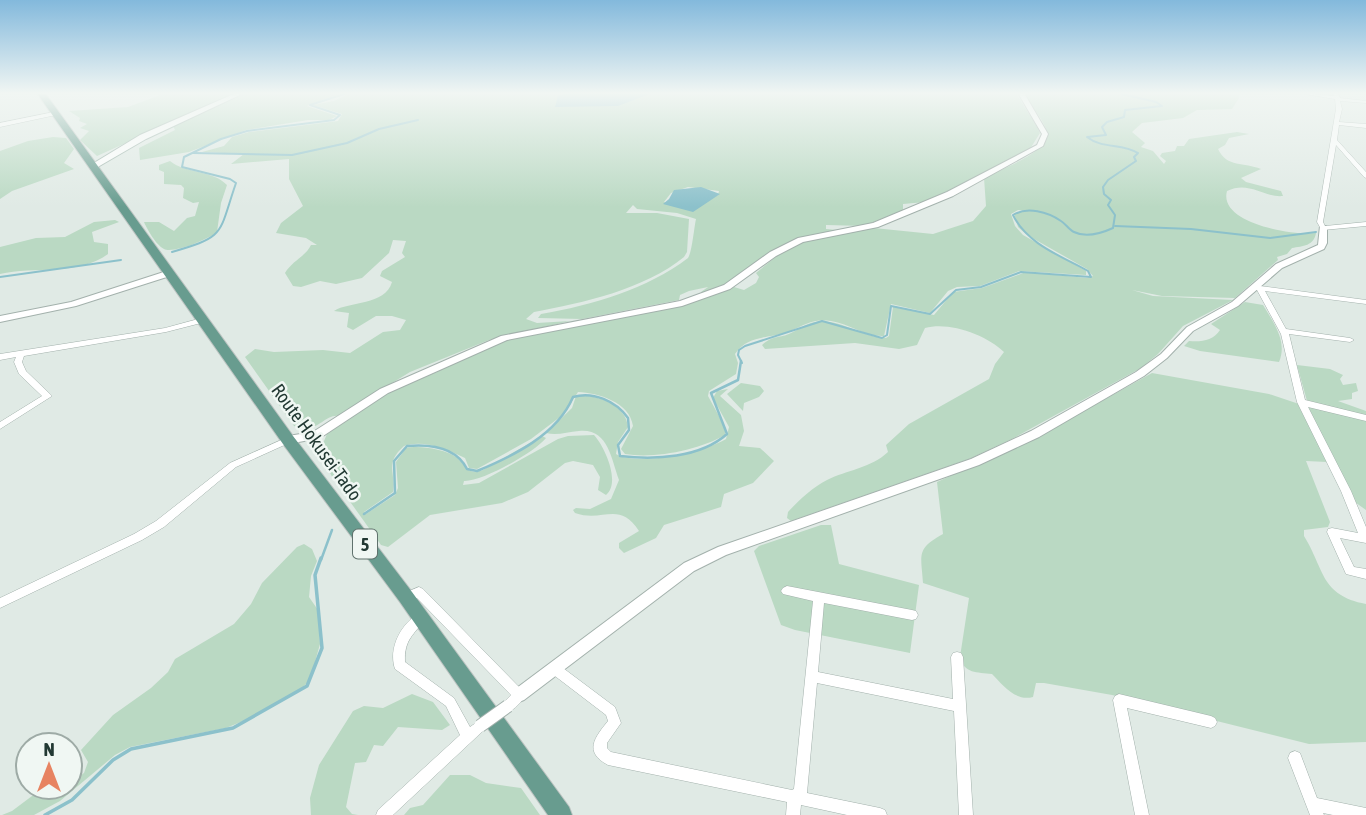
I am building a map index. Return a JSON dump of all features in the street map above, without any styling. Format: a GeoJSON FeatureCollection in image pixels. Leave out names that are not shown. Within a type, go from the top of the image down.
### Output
{"type":"FeatureCollection","features":[{"type":"Feature","properties":{"kind":"main road","name":"Route Hokusei-Tado"},"geometry":{"type":"LineString","coordinates":[[67,131],[561,815]]}},
{"type":"Feature","properties":{"kind":"main road"},"geometry":{"type":"LineString","coordinates":[[93,166],[156,131]]}},
{"type":"Feature","properties":{"kind":"street"},"geometry":{"type":"LineString","coordinates":[[0,603],[138,537],[160,524],[233,465],[288,440],[316,435],[384,391],[504,338],[710,295],[745,277],[773,254],[801,240],[875,225],[950,194],[1040,146],[1045,134],[1043,131]]}},
{"type":"Feature","properties":{"kind":"street"},"geometry":{"type":"LineString","coordinates":[[383,815],[480,726],[689,567],[722,551],[975,462],[1035,434],[1140,374],[1164,356],[1190,329],[1258,288],[1279,266],[1321,247],[1323,229],[1320,222],[1336,131]]}},
{"type":"Feature","properties":{"kind":"street"},"geometry":{"type":"LineString","coordinates":[[1334,140],[1366,176]]}},
{"type":"Feature","properties":{"kind":"street"},"geometry":{"type":"LineString","coordinates":[[1323,229],[1366,224]]}},
{"type":"Feature","properties":{"kind":"street"},"geometry":{"type":"LineString","coordinates":[[0,318],[73,304],[170,273]]}},
{"type":"Feature","properties":{"kind":"street"},"geometry":{"type":"LineString","coordinates":[[1258,288],[1366,302]]}},
{"type":"Feature","properties":{"kind":"street"},"geometry":{"type":"LineString","coordinates":[[1258,288],[1283,331],[1301,402],[1346,491],[1366,539]]}},
{"type":"Feature","properties":{"kind":"street"},"geometry":{"type":"LineString","coordinates":[[0,357],[166,330],[202,320]]}},
{"type":"Feature","properties":{"kind":"street"},"geometry":{"type":"LineString","coordinates":[[1283,331],[1350,340]]}},
{"type":"Feature","properties":{"kind":"street"},"geometry":{"type":"LineString","coordinates":[[0,426],[48,396],[22,372],[18,362],[21,353]]}},
{"type":"Feature","properties":{"kind":"street"},"geometry":{"type":"LineString","coordinates":[[1301,402],[1366,418]]}},
{"type":"Feature","properties":{"kind":"street"},"geometry":{"type":"LineString","coordinates":[[1366,539],[1332,532],[1350,571],[1366,574]]}},
{"type":"Feature","properties":{"kind":"street"},"geometry":{"type":"LineString","coordinates":[[787,591],[912,615]]}},
{"type":"Feature","properties":{"kind":"street"},"geometry":{"type":"LineString","coordinates":[[405,597],[419,592],[514,700]]}},
{"type":"Feature","properties":{"kind":"street"},"geometry":{"type":"LineString","coordinates":[[793,815],[798,796],[812,676],[818,597]]}},
{"type":"Feature","properties":{"kind":"street"},"geometry":{"type":"LineString","coordinates":[[419,618],[408,628],[397,648],[399,665],[450,702],[468,737]]}},
{"type":"Feature","properties":{"kind":"street"},"geometry":{"type":"LineString","coordinates":[[957,657],[967,815]]}},
{"type":"Feature","properties":{"kind":"street"},"geometry":{"type":"LineString","coordinates":[[555,669],[611,711],[615,723],[601,740],[600,750],[608,758],[880,815]]}},
{"type":"Feature","properties":{"kind":"street"},"geometry":{"type":"LineString","coordinates":[[812,676],[960,706]]}},
{"type":"Feature","properties":{"kind":"street"},"geometry":{"type":"LineString","coordinates":[[1142,815],[1119,700],[1211,722]]}},
{"type":"Feature","properties":{"kind":"street"},"geometry":{"type":"LineString","coordinates":[[1295,758],[1315,810],[1366,815]]}},
{"type":"Feature","properties":{"kind":"green space"},"geometry":{"type":"Polygon","coordinates":[[[89,131],[152,131],[97,156],[80,140],[89,131]]]}},
{"type":"Feature","properties":{"kind":"green space"},"geometry":{"type":"Polygon","coordinates":[[[173,131],[243,131],[189,152],[140,160],[139,148],[173,131]]]}},
{"type":"Feature","properties":{"kind":"green space"},"geometry":{"type":"Polygon","coordinates":[[[1133,131],[1145,143],[1141,147],[1153,151],[1164,164],[1166,161],[1160,156],[1162,153],[1175,151],[1177,146],[1184,146],[1189,139],[1237,132],[1249,134],[1229,138],[1225,145],[1218,149],[1231,162],[1261,169],[1241,178],[1246,182],[1281,191],[1283,196],[1242,187],[1227,191],[1227,202],[1245,219],[1260,225],[1291,232],[1316,233],[1315,237],[1307,245],[1292,248],[1287,254],[1277,257],[1278,260],[1235,298],[1162,296],[1132,290],[1153,296],[1233,300],[1183,326],[1158,354],[1141,368],[1012,439],[969,459],[791,521],[787,518],[788,512],[816,486],[881,457],[888,452],[886,445],[909,424],[989,379],[1004,352],[978,335],[945,326],[925,328],[917,345],[899,349],[855,343],[765,349],[762,345],[770,339],[820,321],[886,338],[889,336],[893,307],[934,315],[953,292],[982,288],[1026,272],[1087,278],[1093,276],[1087,269],[1027,235],[1018,227],[1014,213],[1027,211],[1018,210],[1011,214],[1015,226],[1023,235],[1086,271],[1086,275],[1019,271],[980,286],[957,287],[948,291],[930,313],[891,304],[884,336],[831,321],[820,320],[746,343],[735,354],[738,363],[736,374],[709,391],[708,396],[725,427],[725,435],[690,449],[650,455],[625,454],[621,449],[633,426],[626,411],[612,400],[578,392],[564,414],[531,439],[477,469],[469,468],[465,458],[443,448],[427,444],[404,446],[394,458],[393,492],[364,512],[366,514],[395,495],[398,488],[396,462],[406,448],[424,447],[445,452],[456,457],[473,472],[483,470],[542,436],[546,438],[520,458],[483,477],[464,481],[463,485],[479,483],[558,439],[594,435],[607,456],[612,474],[610,489],[606,495],[598,490],[600,477],[593,465],[573,461],[565,463],[528,492],[502,503],[430,515],[388,547],[381,545],[331,475],[321,448],[327,434],[387,392],[507,340],[683,305],[734,287],[744,290],[756,283],[759,277],[756,273],[778,255],[805,241],[874,228],[933,234],[973,221],[986,206],[984,178],[1033,153],[1046,139],[1047,132],[1133,131]]]}},
{"type":"Feature","properties":{"kind":"green space"},"geometry":{"type":"Polygon","coordinates":[[[249,132],[1040,133],[1030,149],[925,202],[903,204],[903,210],[864,226],[826,225],[826,229],[837,230],[799,238],[726,284],[702,294],[708,287],[680,295],[679,300],[582,319],[538,318],[541,314],[580,306],[637,287],[688,258],[696,219],[677,213],[637,209],[633,205],[626,213],[657,213],[689,219],[687,252],[684,257],[651,278],[632,286],[593,299],[534,312],[526,319],[537,323],[570,321],[489,340],[410,372],[339,416],[328,418],[314,427],[302,428],[294,426],[245,357],[255,349],[274,352],[323,350],[350,353],[383,332],[400,330],[406,320],[392,316],[376,316],[353,330],[347,327],[349,313],[334,311],[375,299],[388,290],[392,282],[380,276],[382,271],[405,257],[402,253],[406,241],[393,240],[389,253],[362,278],[336,284],[320,281],[301,287],[293,286],[285,273],[311,245],[317,245],[306,238],[276,233],[281,223],[303,206],[289,179],[289,159],[231,164],[244,154],[202,152],[224,146],[232,137],[249,132]],[[688,187],[671,193],[664,202],[693,208],[718,195],[719,191],[688,187]]]}},
{"type":"Feature","properties":{"kind":"green space"},"geometry":{"type":"Polygon","coordinates":[[[66,138],[74,149],[64,163],[74,169],[12,191],[0,199],[0,151],[28,141],[66,138]]]}},
{"type":"Feature","properties":{"kind":"green space"},"geometry":{"type":"Polygon","coordinates":[[[170,161],[214,177],[227,185],[221,203],[217,232],[191,245],[169,250],[158,244],[144,222],[159,222],[174,231],[187,218],[195,216],[199,202],[193,203],[183,198],[184,188],[181,185],[164,184],[164,172],[159,170],[159,165],[170,161]]]}},
{"type":"Feature","properties":{"kind":"green space"},"geometry":{"type":"Polygon","coordinates":[[[94,222],[119,222],[92,232],[94,242],[108,244],[108,254],[96,261],[70,268],[0,274],[0,247],[36,238],[65,237],[94,222]]]}},
{"type":"Feature","properties":{"kind":"green space"},"geometry":{"type":"Polygon","coordinates":[[[1245,302],[1263,305],[1271,318],[1281,339],[1279,362],[1200,351],[1184,346],[1189,341],[1210,339],[1220,330],[1211,324],[1245,302]]]}},
{"type":"Feature","properties":{"kind":"green space"},"geometry":{"type":"Polygon","coordinates":[[[1297,365],[1330,369],[1343,375],[1340,379],[1343,385],[1356,383],[1358,391],[1352,393],[1352,399],[1338,401],[1366,411],[1366,416],[1307,401],[1297,365]]]}},
{"type":"Feature","properties":{"kind":"green space"},"geometry":{"type":"Polygon","coordinates":[[[1152,373],[1269,394],[1299,404],[1327,462],[1306,461],[1330,522],[1328,527],[1304,530],[1304,536],[1332,587],[1351,600],[1366,604],[1366,742],[1309,744],[1112,695],[1044,683],[1036,683],[1033,697],[1020,697],[992,674],[972,671],[962,663],[960,657],[969,598],[923,583],[921,565],[924,548],[943,534],[937,482],[1039,436],[1152,373]]]}},
{"type":"Feature","properties":{"kind":"green space"},"geometry":{"type":"Polygon","coordinates":[[[741,383],[760,386],[764,391],[759,397],[744,403],[743,411],[727,394],[741,383]]]}},
{"type":"Feature","properties":{"kind":"green space"},"geometry":{"type":"Polygon","coordinates":[[[728,389],[720,396],[741,415],[744,431],[739,446],[760,448],[774,461],[753,483],[724,494],[721,507],[664,525],[656,538],[624,553],[619,548],[619,543],[639,531],[632,522],[617,514],[594,516],[575,513],[573,510],[576,508],[590,509],[611,499],[619,480],[607,446],[596,434],[589,431],[546,433],[572,408],[576,396],[601,399],[622,412],[628,427],[618,442],[616,454],[639,459],[688,453],[726,439],[729,427],[713,398],[717,391],[728,389]]]}},
{"type":"Feature","properties":{"kind":"green space"},"geometry":{"type":"Polygon","coordinates":[[[1306,406],[1366,420],[1366,510],[1352,500],[1306,406]]]}},
{"type":"Feature","properties":{"kind":"green space"},"geometry":{"type":"Polygon","coordinates":[[[821,525],[831,525],[839,564],[919,585],[910,653],[781,625],[754,551],[759,546],[821,525]]]}},
{"type":"Feature","properties":{"kind":"green space"},"geometry":{"type":"Polygon","coordinates":[[[304,544],[312,549],[317,561],[311,576],[309,597],[318,610],[320,644],[310,680],[253,717],[226,728],[130,747],[115,755],[84,781],[88,762],[84,755],[84,747],[113,715],[151,688],[168,672],[175,659],[234,624],[251,604],[262,583],[297,547],[304,544]]]}},
{"type":"Feature","properties":{"kind":"green space"},"geometry":{"type":"Polygon","coordinates":[[[412,694],[433,702],[450,725],[442,730],[398,727],[383,746],[374,745],[366,762],[355,763],[346,807],[352,814],[358,815],[311,815],[310,798],[319,765],[353,711],[364,706],[383,708],[412,694]]]}},
{"type":"Feature","properties":{"kind":"green space"},"geometry":{"type":"Polygon","coordinates":[[[450,775],[470,775],[486,783],[521,788],[540,815],[404,815],[410,808],[423,805],[450,775]]]}},
{"type":"Feature","properties":{"kind":"green space"},"geometry":{"type":"Polygon","coordinates":[[[25,801],[60,801],[34,815],[2,815],[25,801]]]}},
{"type":"Feature","properties":{"kind":"water"},"geometry":{"type":"Polygon","coordinates":[[[701,187],[720,194],[693,212],[663,204],[674,190],[701,187]]]}},
{"type":"Feature","properties":{"kind":"waterway"},"geometry":{"type":"LineString","coordinates":[[172,252],[203,242],[218,231],[236,183],[230,179],[182,167],[184,157],[221,139],[247,131]]}},
{"type":"Feature","properties":{"kind":"waterway"},"geometry":{"type":"LineString","coordinates":[[193,153],[292,155],[347,143],[374,131]]}},
{"type":"Feature","properties":{"kind":"waterway"},"geometry":{"type":"LineString","coordinates":[[741,361],[739,350],[745,346],[822,321],[882,338],[887,335],[891,306],[930,314],[956,290],[981,287],[1021,272],[1091,277],[1088,271],[1036,242],[1013,215],[1025,211],[1044,213],[1061,221],[1072,231],[1084,235],[1113,228],[1115,215],[1108,205],[1111,200],[1104,194],[1103,187],[1108,180],[1136,161],[1134,157],[1138,153],[1099,143],[1087,137],[1106,135],[1104,131]]}},
{"type":"Feature","properties":{"kind":"waterway"},"geometry":{"type":"LineString","coordinates":[[1115,226],[1191,229],[1270,238],[1316,232]]}},
{"type":"Feature","properties":{"kind":"waterway"},"geometry":{"type":"LineString","coordinates":[[0,277],[121,260]]}},
{"type":"Feature","properties":{"kind":"waterway"},"geometry":{"type":"LineString","coordinates":[[364,514],[395,493],[394,461],[407,446],[442,448],[456,456],[467,469],[477,471],[533,443],[556,422],[573,397],[581,395],[611,402],[628,418],[629,430],[618,445],[620,456],[662,457],[691,453],[704,448],[727,434],[711,393],[738,380],[741,361]]}},
{"type":"Feature","properties":{"kind":"waterway"},"geometry":{"type":"LineString","coordinates":[[321,560],[332,530]]}},
{"type":"Feature","properties":{"kind":"waterway"},"geometry":{"type":"LineString","coordinates":[[45,815],[72,800],[113,760],[131,749],[233,728],[307,686],[322,648],[315,575],[321,558]]}}]}
